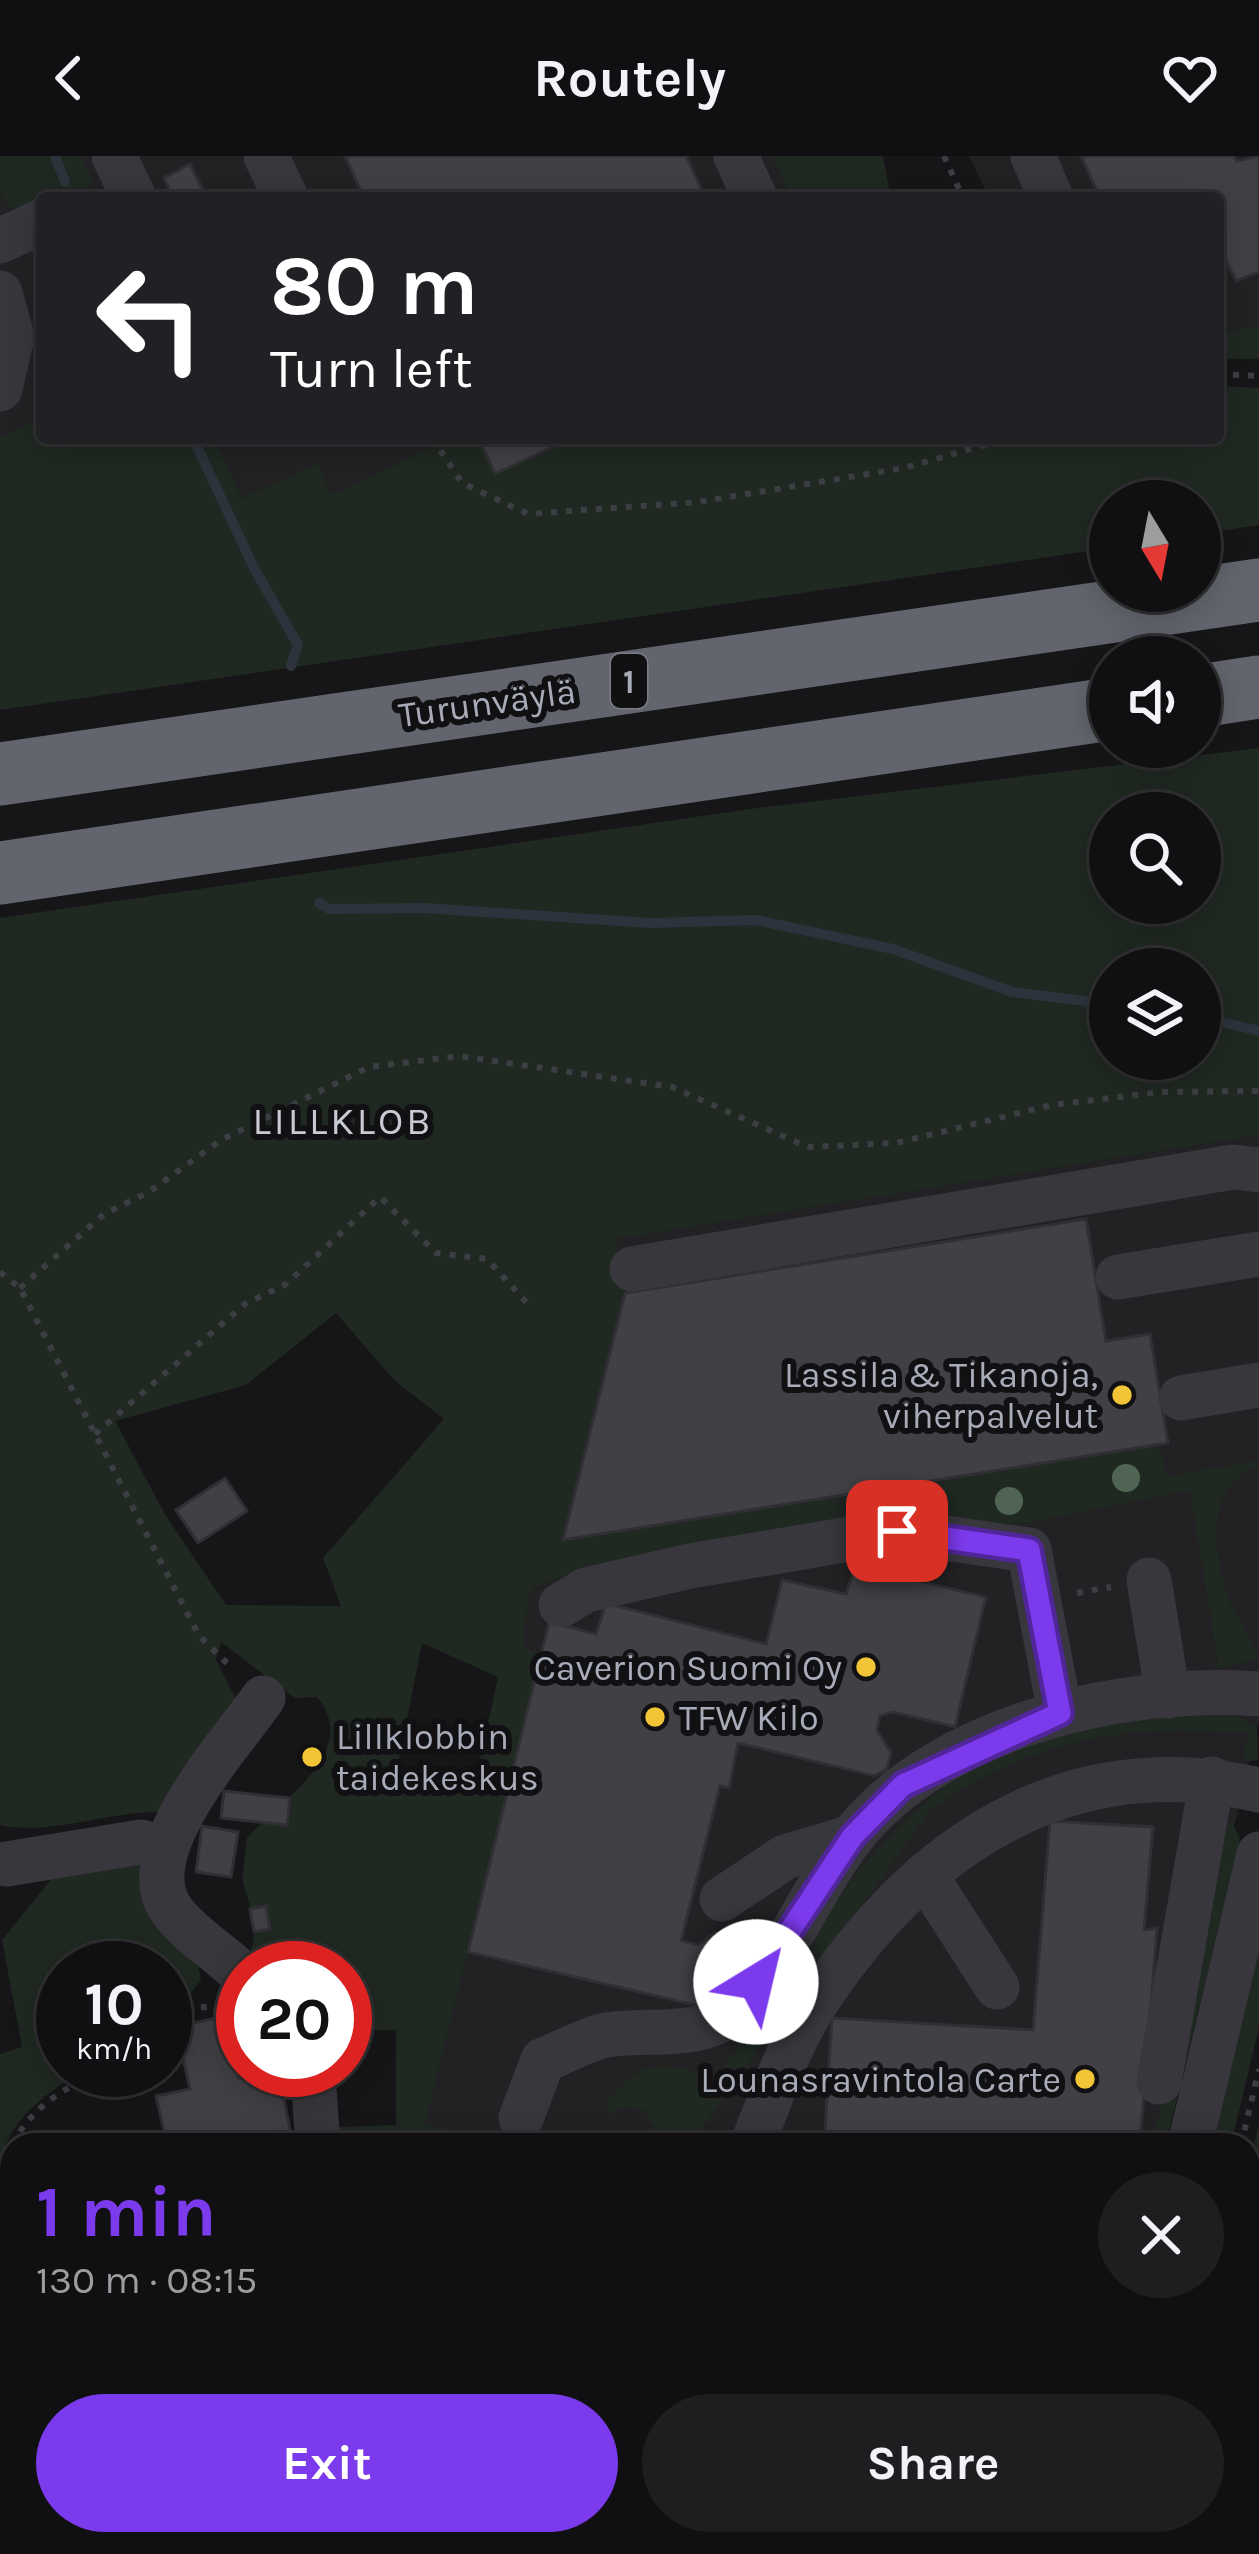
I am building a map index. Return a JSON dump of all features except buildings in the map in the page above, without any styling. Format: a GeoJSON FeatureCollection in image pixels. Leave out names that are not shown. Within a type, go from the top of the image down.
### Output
{"type":"FeatureCollection","features":[{"type":"Feature","properties":{"kind":"highway","name":"Turunväylä"},"geometry":{"type":"LineString","coordinates":[[0,774],[1259,590]]}},
{"type":"Feature","properties":{"kind":"highway"},"geometry":{"type":"LineString","coordinates":[[1221,693],[1259,687]]}},
{"type":"Feature","properties":{"kind":"highway"},"geometry":{"type":"LineString","coordinates":[[0,874],[1089,712]]}},
{"type":"Feature","properties":{"kind":"street"},"geometry":{"type":"LineString","coordinates":[[266,156],[283,192]]}},
{"type":"Feature","properties":{"kind":"street"},"geometry":{"type":"LineString","coordinates":[[736,156],[752,192]]}},
{"type":"Feature","properties":{"kind":"street"},"geometry":{"type":"LineString","coordinates":[[1033,156],[1048,192]]}},
{"type":"Feature","properties":{"kind":"street"},"geometry":{"type":"LineString","coordinates":[[0,241],[36,224]]}},
{"type":"Feature","properties":{"kind":"street"},"geometry":{"type":"LineString","coordinates":[[0,293],[12,337],[0,389]]}},
{"type":"Feature","properties":{"kind":"street"},"geometry":{"type":"LineString","coordinates":[[632,1269],[1233,1167],[1259,1170]]}},
{"type":"Feature","properties":{"kind":"street"},"geometry":{"type":"LineString","coordinates":[[1118,1277],[1259,1254]]}},
{"type":"Feature","properties":{"kind":"street"},"geometry":{"type":"LineString","coordinates":[[1181,1398],[1259,1385]]}},
{"type":"Feature","properties":{"kind":"street"},"geometry":{"type":"LineString","coordinates":[[561,1605],[586,1590],[690,1567],[897,1531],[1029,1550],[1060,1713]]}},
{"type":"Feature","properties":{"kind":"street"},"geometry":{"type":"LineString","coordinates":[[1150,1580],[1168,1696]]}},
{"type":"Feature","properties":{"kind":"street"},"geometry":{"type":"LineString","coordinates":[[521,2118],[543,2060],[602,2036],[682,2031],[732,2013],[803,1918],[852,1837],[903,1785],[1000,1736],[1060,1713],[1211,1691],[1259,1694]]}},
{"type":"Feature","properties":{"kind":"street"},"geometry":{"type":"LineString","coordinates":[[216,1967],[170,1909],[164,1886],[166,1848],[175,1822],[263,1698]]}},
{"type":"Feature","properties":{"kind":"street"},"geometry":{"type":"LineString","coordinates":[[757,2133],[815,2004],[896,1901],[959,1845],[1034,1802],[1127,1783],[1212,1779],[1259,1790]]}},
{"type":"Feature","properties":{"kind":"street"},"geometry":{"type":"LineString","coordinates":[[1159,2082],[1212,1779]]}},
{"type":"Feature","properties":{"kind":"street"},"geometry":{"type":"LineString","coordinates":[[722,1900],[785,1858],[852,1837]]}},
{"type":"Feature","properties":{"kind":"street"},"geometry":{"type":"LineString","coordinates":[[7,1864],[141,1842],[166,1848]]}},
{"type":"Feature","properties":{"kind":"street"},"geometry":{"type":"LineString","coordinates":[[1193,2133],[1259,1854]]}},
{"type":"Feature","properties":{"kind":"street"},"geometry":{"type":"LineString","coordinates":[[925,1875],[998,1987]]}},
{"type":"Feature","properties":{"kind":"street"},"geometry":{"type":"LineString","coordinates":[[315,2097],[317,2133]]}},
{"type":"Feature","properties":{"kind":"path"},"geometry":{"type":"LineString","coordinates":[[944,156],[960,192]]}},
{"type":"Feature","properties":{"kind":"path"},"geometry":{"type":"LineString","coordinates":[[1224,374],[1259,376]]}},
{"type":"Feature","properties":{"kind":"path"},"geometry":{"type":"LineString","coordinates":[[436,444],[462,483],[528,514],[698,502],[904,469],[989,444]]}},
{"type":"Feature","properties":{"kind":"path"},"geometry":{"type":"LineString","coordinates":[[20,1288],[104,1214],[148,1192],[221,1140],[369,1067],[460,1055],[672,1087],[808,1148],[896,1143],[1052,1105],[1161,1092],[1259,1091]]}},
{"type":"Feature","properties":{"kind":"path"},"geometry":{"type":"LineString","coordinates":[[95,1434],[244,1304],[286,1284],[380,1197],[436,1252],[487,1259],[527,1303]]}},
{"type":"Feature","properties":{"kind":"path"},"geometry":{"type":"LineString","coordinates":[[0,1272],[20,1288],[199,1636],[263,1698]]}},
{"type":"Feature","properties":{"kind":"path"},"geometry":{"type":"LineString","coordinates":[[1038,1600],[1150,1580]]}},
{"type":"Feature","properties":{"kind":"path"},"geometry":{"type":"LineString","coordinates":[[1244,2133],[1259,2069]]}},
{"type":"Feature","properties":{"kind":"path"},"geometry":{"type":"LineString","coordinates":[[22,2133],[54,2097]]}},
{"type":"Feature","properties":{"kind":"shaded area"},"geometry":{"type":"Polygon","coordinates":[[[0,156],[771,156],[788,192],[36,192],[36,421],[0,437],[0,156]]]}},
{"type":"Feature","properties":{"kind":"shaded area"},"geometry":{"type":"Polygon","coordinates":[[[0,156],[80,156],[93,184],[75,192],[36,192],[36,210],[19,218],[0,194],[0,156]]]}},
{"type":"Feature","properties":{"kind":"shaded area"},"geometry":{"type":"Polygon","coordinates":[[[771,156],[883,156],[890,192],[788,192],[771,156]]]}},
{"type":"Feature","properties":{"kind":"shaded area"},"geometry":{"type":"Polygon","coordinates":[[[969,156],[1259,156],[1259,325],[1224,333],[1224,192],[986,192],[969,156]]]}},
{"type":"Feature","properties":{"kind":"shaded area"},"geometry":{"type":"Polygon","coordinates":[[[1259,325],[1259,359],[1224,359],[1224,333],[1259,325]]]}},
{"type":"Feature","properties":{"kind":"shaded area"},"geometry":{"type":"Polygon","coordinates":[[[1224,386],[1259,388],[1259,525],[1221,531],[1221,480],[1089,480],[1089,551],[0,710],[0,437],[36,421],[36,444],[217,444],[242,498],[317,463],[331,495],[439,444],[481,444],[496,474],[558,444],[1224,444],[1224,386]]]}},
{"type":"Feature","properties":{"kind":"shaded area"},"geometry":{"type":"Polygon","coordinates":[[[217,444],[440,444],[331,496],[316,464],[242,498],[217,444]]]}},
{"type":"Feature","properties":{"kind":"shaded area"},"geometry":{"type":"Polygon","coordinates":[[[1259,748],[1259,1135],[615,1239],[625,1293],[564,1539],[1160,1445],[1166,1476],[1259,1461],[1259,1467],[1228,1489],[1217,1523],[1217,1543],[1229,1600],[1259,1659],[1219,1668],[1190,1490],[1016,1525],[950,1524],[779,1536],[587,1566],[534,1588],[528,1598],[523,1648],[541,1653],[425,2124],[462,2133],[337,2133],[339,2127],[396,2125],[396,2030],[372,2030],[372,1941],[253,1941],[256,1926],[242,1879],[247,1838],[311,1775],[323,1756],[330,1737],[328,1718],[317,1697],[295,1698],[221,1642],[216,1660],[237,1701],[161,1812],[40,1827],[0,1825],[0,918],[750,809],[1092,768],[1221,768],[1221,753],[1259,748]],[[336,1313],[246,1385],[115,1421],[166,1516],[226,1605],[341,1606],[323,1558],[444,1419],[395,1381],[336,1313]],[[422,1643],[396,1775],[473,1790],[498,1677],[422,1643]]]}},
{"type":"Feature","properties":{"kind":"shaded area"},"geometry":{"type":"Polygon","coordinates":[[[1259,1135],[1259,1721],[1162,2133],[399,2133],[514,1620],[563,1540],[625,1293],[614,1239],[1259,1135]]]}},
{"type":"Feature","properties":{"kind":"shaded area"},"geometry":{"type":"Polygon","coordinates":[[[1196,1708],[1238,1716],[1257,1729],[1258,1760],[1250,1761],[1244,1754],[1248,1734],[1164,1730],[1080,1742],[1001,1768],[929,1812],[699,2133],[651,2133],[643,2110],[624,2106],[612,2113],[604,2107],[630,2078],[653,2067],[718,2077],[815,1930],[889,1837],[932,1797],[979,1764],[1032,1739],[1196,1708]]]}},
{"type":"Feature","properties":{"kind":"shaded area"},"geometry":{"type":"Polygon","coordinates":[[[1229,1818],[1240,1838],[1169,2133],[1155,2133],[1229,1818]]]}},
{"type":"Feature","properties":{"kind":"shaded area"},"geometry":{"type":"Polygon","coordinates":[[[140,1862],[154,1896],[186,1941],[36,1941],[36,2097],[44,2097],[11,2133],[0,2133],[0,2054],[22,2047],[2,1940],[53,1877],[140,1862]]]}},
{"type":"Feature","properties":{"kind":"shaded area"},"geometry":{"type":"Polygon","coordinates":[[[1259,1943],[1259,2027],[1234,2133],[1205,2133],[1259,1943]]]}},
{"type":"Feature","properties":{"kind":"shaded area"},"geometry":{"type":"Polygon","coordinates":[[[192,1951],[201,1980],[192,1992],[192,1951]]]}},
{"type":"Feature","properties":{"kind":"waterway"},"geometry":{"type":"LineString","coordinates":[[55,156],[65,182]]}},
{"type":"Feature","properties":{"kind":"waterway"},"geometry":{"type":"LineString","coordinates":[[196,444],[254,568],[298,645],[291,666]]}},
{"type":"Feature","properties":{"kind":"waterway"},"geometry":{"type":"LineString","coordinates":[[319,903],[329,909],[424,908],[650,923],[756,920],[893,949],[1012,992],[1089,1001]]}},
{"type":"Feature","properties":{"kind":"waterway"},"geometry":{"type":"LineString","coordinates":[[1221,1022],[1259,1031]]}},
{"type":"Feature","properties":{"kind":"place","name":"Lassila & Tikanoja, viherpalvelut"},"geometry":{"type":"Point","coordinates":[1122,1395]}},
{"type":"Feature","properties":{"kind":"place","name":"Caverion Suomi Oy"},"geometry":{"type":"Point","coordinates":[866,1667]}},
{"type":"Feature","properties":{"kind":"place","name":"TFW Kilo"},"geometry":{"type":"Point","coordinates":[655,1717]}},
{"type":"Feature","properties":{"kind":"place","name":"Lillklobbin taidekeskus"},"geometry":{"type":"Point","coordinates":[312,1757]}},
{"type":"Feature","properties":{"kind":"place","name":"Lounasravintola Carte"},"geometry":{"type":"Point","coordinates":[1085,2079]}},
{"type":"Feature","properties":{"kind":"district","name":"LILLKLOB"},"geometry":{"type":"Point","coordinates":[343,1120]}},
{"type":"Feature","properties":{"kind":"route"},"geometry":{"type":"LineString","coordinates":[[756,1982],[803,1918],[852,1837],[903,1785],[979,1745],[1060,1713],[1029,1550],[897,1531]]}}]}
